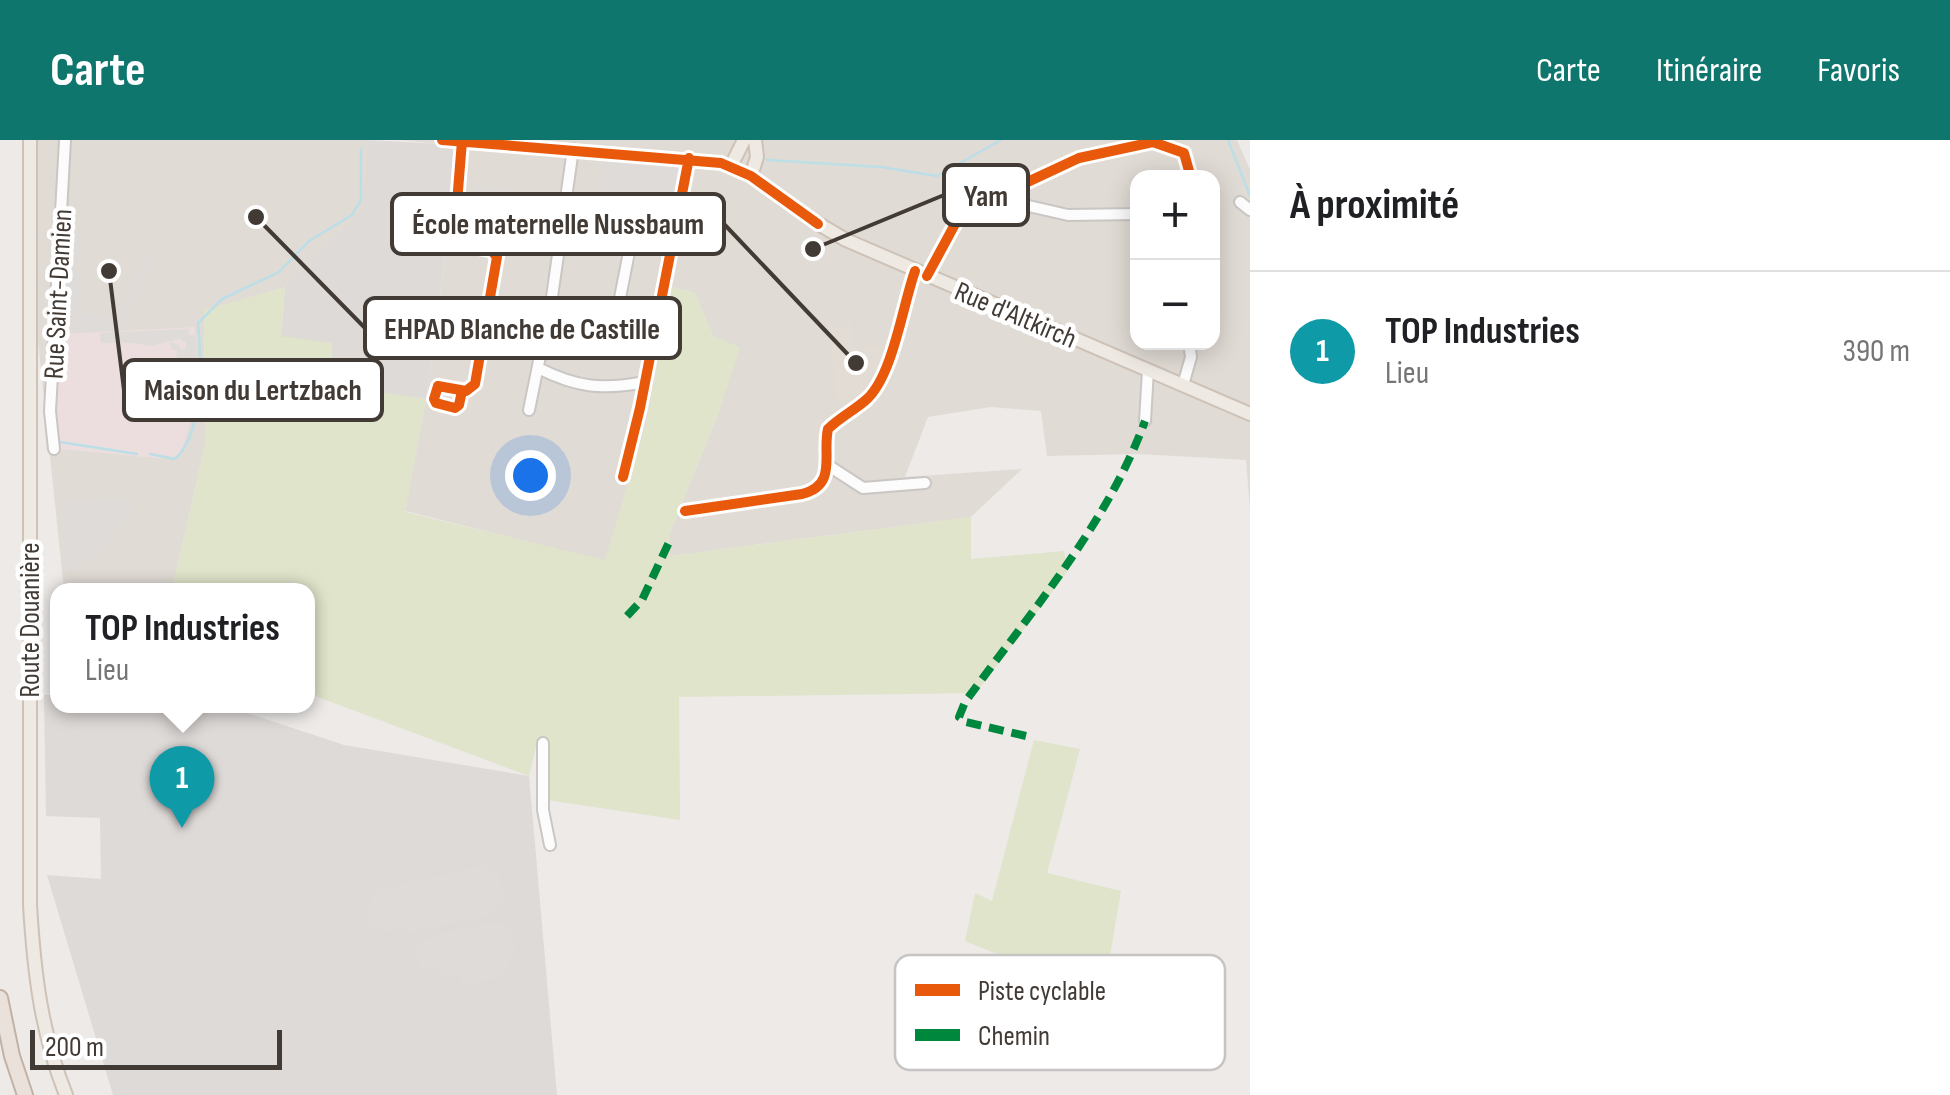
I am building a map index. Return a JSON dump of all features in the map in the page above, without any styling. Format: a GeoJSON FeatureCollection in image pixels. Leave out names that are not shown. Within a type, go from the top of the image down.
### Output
{"type":"FeatureCollection","features":[{"type":"Feature","properties":{"kind":"highway"},"geometry":{"type":"LineString","coordinates":[[0,998],[25,1095]]}},
{"type":"Feature","properties":{"kind":"main road","name":"Route Douanière"},"geometry":{"type":"LineString","coordinates":[[30,140],[30,904],[34,972],[44,1032],[66,1095]]}},
{"type":"Feature","properties":{"kind":"main road","name":"Rue d'Altkirch"},"geometry":{"type":"LineString","coordinates":[[442,140],[689,158],[731,166],[827,229],[1250,414]]}},
{"type":"Feature","properties":{"kind":"main road"},"geometry":{"type":"LineString","coordinates":[[731,166],[744,140]]}},
{"type":"Feature","properties":{"kind":"main road"},"geometry":{"type":"LineString","coordinates":[[751,176],[757,157],[756,140]]}},
{"type":"Feature","properties":{"kind":"street","name":"Rue Saint-Damien"},"geometry":{"type":"LineString","coordinates":[[54,449],[50,410],[65,140]]}},
{"type":"Feature","properties":{"kind":"street"},"geometry":{"type":"LineString","coordinates":[[462,142],[454,240],[460,246],[491,250],[497,257],[474,384],[462,391]]}},
{"type":"Feature","properties":{"kind":"street"},"geometry":{"type":"LineString","coordinates":[[685,512],[807,493],[819,485],[829,466],[828,428],[868,398],[876,386],[921,273],[961,213],[1070,161],[1153,142],[1184,153],[1189,170]]}},
{"type":"Feature","properties":{"kind":"street"},"geometry":{"type":"LineString","coordinates":[[529,410],[552,297],[573,150]]}},
{"type":"Feature","properties":{"kind":"street"},"geometry":{"type":"LineString","coordinates":[[623,477],[646,382],[689,158]]}},
{"type":"Feature","properties":{"kind":"street"},"geometry":{"type":"LineString","coordinates":[[997,199],[1068,215],[1130,214]]}},
{"type":"Feature","properties":{"kind":"street"},"geometry":{"type":"LineString","coordinates":[[658,310],[626,303],[620,294],[634,240],[671,247]]}},
{"type":"Feature","properties":{"kind":"street"},"geometry":{"type":"LineString","coordinates":[[1183,385],[1190,350]]}},
{"type":"Feature","properties":{"kind":"street"},"geometry":{"type":"LineString","coordinates":[[538,368],[571,383],[604,387],[646,382]]}},
{"type":"Feature","properties":{"kind":"street"},"geometry":{"type":"LineString","coordinates":[[1145,420],[1148,370]]}},
{"type":"Feature","properties":{"kind":"street"},"geometry":{"type":"LineString","coordinates":[[604,373],[604,387]]}},
{"type":"Feature","properties":{"kind":"street"},"geometry":{"type":"LineString","coordinates":[[829,466],[863,488],[925,484]]}},
{"type":"Feature","properties":{"kind":"street"},"geometry":{"type":"LineString","coordinates":[[543,742],[543,810],[550,845]]}},
{"type":"Feature","properties":{"kind":"shaded area"},"geometry":{"type":"Polygon","coordinates":[[[37,140],[367,140],[364,209],[285,287],[204,311],[205,445],[174,583],[63,583],[36,322],[37,140]]]}},
{"type":"Feature","properties":{"kind":"shaded area"},"geometry":{"type":"Polygon","coordinates":[[[367,140],[460,145],[426,399],[331,386],[281,336],[285,287],[363,209],[367,140]]]}},
{"type":"Feature","properties":{"kind":"shaded area"},"geometry":{"type":"Polygon","coordinates":[[[400,140],[1237,140],[1250,170],[1250,510],[1246,460],[1138,454],[1047,456],[1041,411],[991,407],[928,417],[905,477],[1022,469],[971,517],[670,556],[669,535],[720,409],[713,336],[695,293],[673,287],[646,425],[605,561],[405,511],[426,399],[460,146],[400,140]]]}},
{"type":"Feature","properties":{"kind":"shaded area"},"geometry":{"type":"Polygon","coordinates":[[[604,159],[679,167],[674,200],[602,191],[604,159]]]}},
{"type":"Feature","properties":{"kind":"shaded area"},"geometry":{"type":"Polygon","coordinates":[[[477,186],[516,190],[513,218],[474,213],[477,186]]]}},
{"type":"Feature","properties":{"kind":"shaded area"},"geometry":{"type":"Polygon","coordinates":[[[68,232],[82,232],[77,275],[81,277],[79,312],[118,320],[147,256],[153,259],[119,330],[71,332],[71,314],[65,314],[66,280],[72,280],[72,260],[66,260],[68,232]]]}},
{"type":"Feature","properties":{"kind":"shaded area"},"geometry":{"type":"Polygon","coordinates":[[[850,318],[854,350],[886,346],[872,382],[850,402],[838,400],[828,324],[845,330],[850,318]]]}},
{"type":"Feature","properties":{"kind":"shaded area"},"geometry":{"type":"Polygon","coordinates":[[[195,327],[197,397],[181,455],[169,459],[58,449],[53,398],[61,334],[195,327]]]}},
{"type":"Feature","properties":{"kind":"shaded area"},"geometry":{"type":"Polygon","coordinates":[[[189,329],[189,335],[195,335],[196,374],[161,418],[153,412],[183,377],[175,372],[177,350],[171,350],[170,342],[181,349],[186,349],[186,343],[180,339],[151,346],[101,343],[100,333],[189,329]]]}},
{"type":"Feature","properties":{"kind":"shaded area"},"geometry":{"type":"Polygon","coordinates":[[[132,499],[132,517],[123,517],[123,529],[110,530],[110,543],[103,543],[103,553],[81,562],[81,569],[64,570],[63,500],[132,499]]]}},
{"type":"Feature","properties":{"kind":"shaded area"},"geometry":{"type":"Polygon","coordinates":[[[44,695],[50,695],[50,713],[247,713],[344,745],[529,776],[557,1095],[113,1095],[47,875],[101,879],[100,818],[46,816],[44,695]]]}},
{"type":"Feature","properties":{"kind":"shaded area"},"geometry":{"type":"Polygon","coordinates":[[[487,864],[489,872],[498,872],[505,902],[487,916],[409,933],[407,927],[379,933],[377,925],[370,927],[365,905],[373,903],[371,892],[487,864]]]}},
{"type":"Feature","properties":{"kind":"shaded area"},"geometry":{"type":"Polygon","coordinates":[[[488,923],[509,925],[517,955],[506,958],[509,969],[503,970],[504,977],[463,986],[458,975],[453,977],[428,967],[420,969],[415,947],[435,935],[488,923]]]}},
{"type":"Feature","properties":{"kind":"green space"},"geometry":{"type":"Polygon","coordinates":[[[285,287],[281,336],[332,343],[332,385],[426,399],[405,512],[605,560],[646,425],[673,287],[695,293],[713,336],[740,347],[720,409],[669,535],[670,556],[971,517],[971,559],[1064,551],[1067,572],[976,693],[679,697],[680,820],[547,800],[536,747],[529,776],[315,696],[315,583],[174,583],[205,445],[204,310],[285,287]]]}},
{"type":"Feature","properties":{"kind":"green space"},"geometry":{"type":"Polygon","coordinates":[[[1034,740],[1080,749],[1047,873],[1121,891],[1110,955],[1000,955],[965,941],[975,893],[992,901],[1034,740]]]}},
{"type":"Feature","properties":{"kind":"waterway"},"geometry":{"type":"LineString","coordinates":[[767,160],[881,167],[937,176],[1001,140]]}},
{"type":"Feature","properties":{"kind":"waterway"},"geometry":{"type":"LineString","coordinates":[[1228,140],[1250,196]]}},
{"type":"Feature","properties":{"kind":"waterway"},"geometry":{"type":"LineString","coordinates":[[150,454],[175,459],[191,432],[199,395],[198,323],[222,299],[279,272],[309,241],[352,215],[361,200],[361,149]]}},
{"type":"Feature","properties":{"kind":"waterway"},"geometry":{"type":"LineString","coordinates":[[60,442],[137,454]]}},
{"type":"Feature","properties":{"kind":"marked path"},"geometry":{"type":"LineString","coordinates":[[1026,736],[959,717],[965,702],[1088,532],[1110,496],[1145,421]]}},
{"type":"Feature","properties":{"kind":"marked path"},"geometry":{"type":"LineString","coordinates":[[627,616],[642,600],[671,538]]}},
{"type":"Feature","properties":{"kind":"cycle path"},"geometry":{"type":"LineString","coordinates":[[442,140],[721,163],[751,176],[818,224]]}},
{"type":"Feature","properties":{"kind":"cycle path"},"geometry":{"type":"LineString","coordinates":[[462,141],[454,240],[460,245],[491,250],[497,257],[475,384],[466,391],[438,386],[434,399],[455,408],[462,391]]}},
{"type":"Feature","properties":{"kind":"cycle path"},"geometry":{"type":"LineString","coordinates":[[927,276],[961,213],[1079,158],[1153,142],[1184,153],[1189,170]]}},
{"type":"Feature","properties":{"kind":"cycle path"},"geometry":{"type":"LineString","coordinates":[[623,477],[689,158]]}},
{"type":"Feature","properties":{"kind":"cycle path"},"geometry":{"type":"LineString","coordinates":[[685,511],[802,494],[820,484],[826,468],[828,429],[867,399],[884,374],[915,271]]}},
{"type":"Feature","properties":{"kind":"place","name":"EHPAD Blanche de Castille"},"geometry":{"type":"Point","coordinates":[256,217]}},
{"type":"Feature","properties":{"kind":"place","name":"Yam"},"geometry":{"type":"Point","coordinates":[813,249]}},
{"type":"Feature","properties":{"kind":"place","name":"Maison du Lertzbach"},"geometry":{"type":"Point","coordinates":[109,271]}},
{"type":"Feature","properties":{"kind":"place","name":"École maternelle Nussbaum"},"geometry":{"type":"Point","coordinates":[856,363]}},
{"type":"Feature","properties":{"kind":"place","name":"TOP Industries"},"geometry":{"type":"Point","coordinates":[182,828]}}]}
